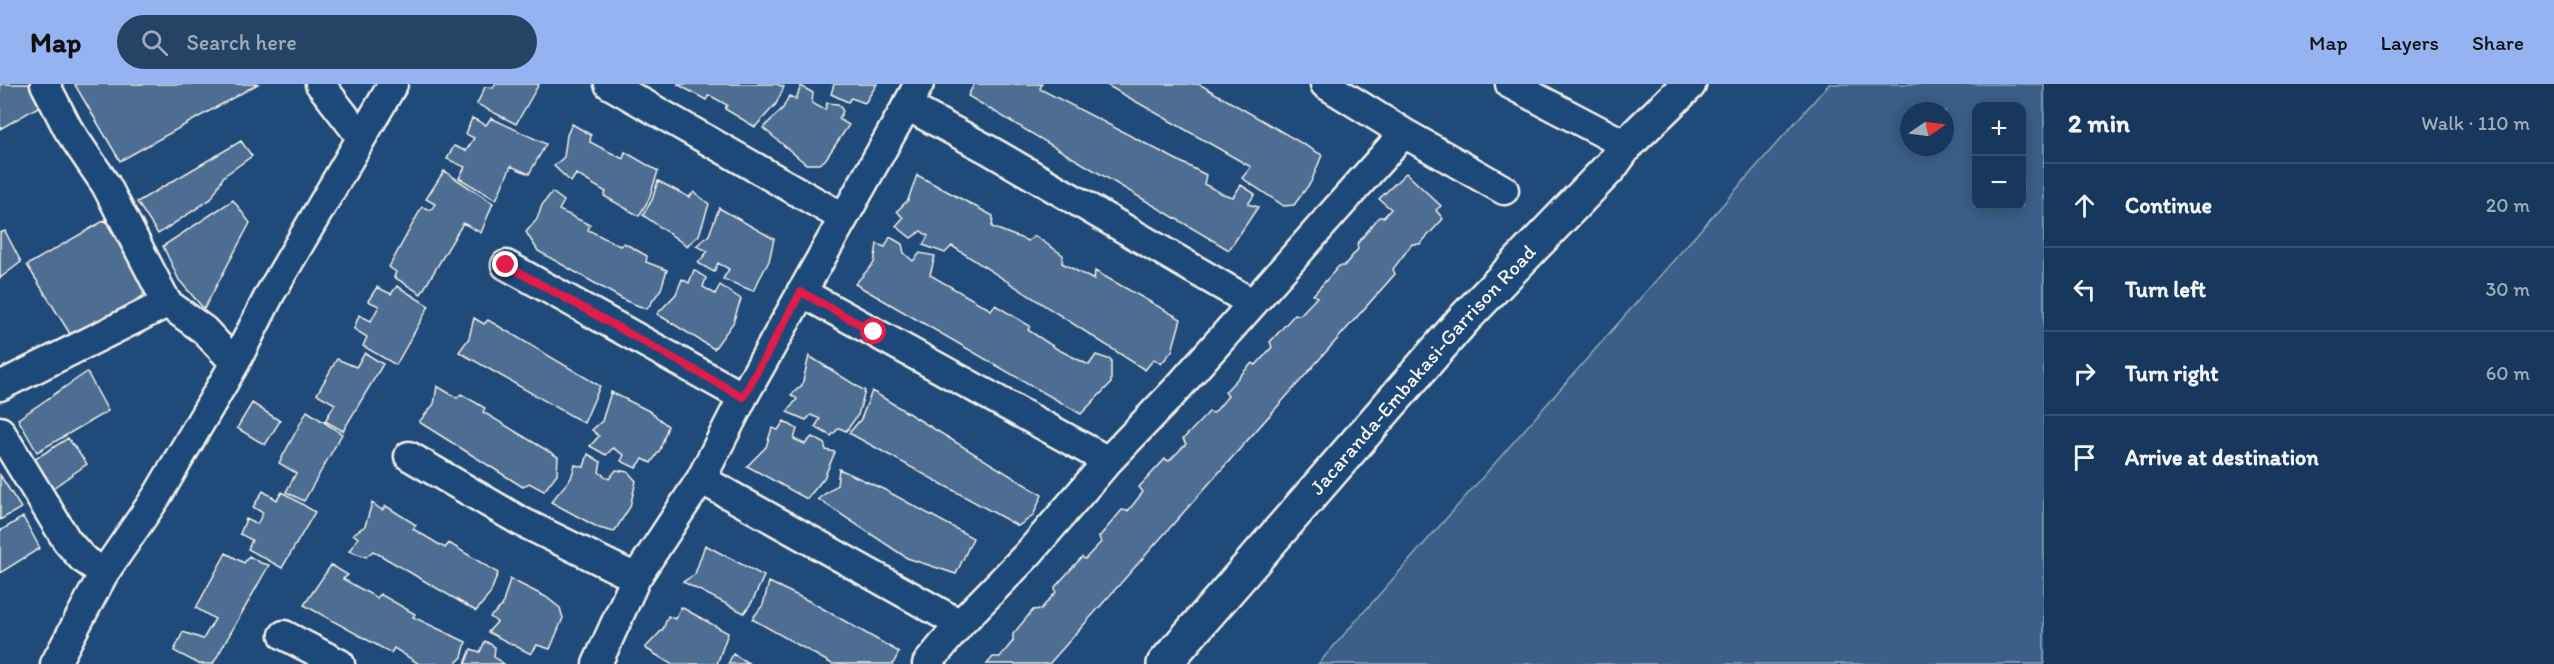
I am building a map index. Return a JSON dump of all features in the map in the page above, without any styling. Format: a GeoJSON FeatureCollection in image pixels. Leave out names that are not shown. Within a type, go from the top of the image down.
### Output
{"type":"FeatureCollection","features":[{"type":"Feature","properties":{"kind":"street"},"geometry":{"type":"LineString","coordinates":[[45,84],[68,129],[106,185],[167,303],[204,330],[235,363]]}},
{"type":"Feature","properties":{"kind":"street"},"geometry":{"type":"LineString","coordinates":[[320,84],[361,136]]}},
{"type":"Feature","properties":{"kind":"street"},"geometry":{"type":"LineString","coordinates":[[55,664],[104,573],[157,496],[235,363],[270,294],[393,84]]}},
{"type":"Feature","properties":{"kind":"street"},"geometry":{"type":"LineString","coordinates":[[609,84],[843,217]]}},
{"type":"Feature","properties":{"kind":"street"},"geometry":{"type":"LineString","coordinates":[[1325,84],[1504,190]]}},
{"type":"Feature","properties":{"kind":"street"},"geometry":{"type":"LineString","coordinates":[[1510,84],[1626,145]]}},
{"type":"Feature","properties":{"kind":"street","name":"Jacaranda-Embakasi-Garrison Road"},"geometry":{"type":"LineString","coordinates":[[1164,664],[1464,319],[1611,166],[1626,145],[1689,84]]}},
{"type":"Feature","properties":{"kind":"street"},"geometry":{"type":"LineString","coordinates":[[597,664],[636,578],[701,480],[743,397],[913,95],[990,150],[1252,303]]}},
{"type":"Feature","properties":{"kind":"street"},"geometry":{"type":"LineString","coordinates":[[927,664],[960,624],[1028,554],[1108,461],[1175,391],[1404,132]]}},
{"type":"Feature","properties":{"kind":"street"},"geometry":{"type":"LineString","coordinates":[[506,265],[743,397]]}},
{"type":"Feature","properties":{"kind":"street"},"geometry":{"type":"LineString","coordinates":[[801,292],[1108,461]]}},
{"type":"Feature","properties":{"kind":"street"},"geometry":{"type":"LineString","coordinates":[[0,386],[167,303]]}},
{"type":"Feature","properties":{"kind":"street"},"geometry":{"type":"LineString","coordinates":[[0,431],[67,541],[82,558],[104,573]]}},
{"type":"Feature","properties":{"kind":"street"},"geometry":{"type":"LineString","coordinates":[[408,456],[520,521],[636,578]]}},
{"type":"Feature","properties":{"kind":"street"},"geometry":{"type":"LineString","coordinates":[[701,480],[960,624]]}},
{"type":"Feature","properties":{"kind":"street"},"geometry":{"type":"LineString","coordinates":[[284,635],[340,664]]}},
{"type":"Feature","properties":{"kind":"shaded area"},"geometry":{"type":"Polygon","coordinates":[[[1829,84],[2044,84],[2044,664],[1318,664],[1829,84]]]}},
{"type":"Feature","properties":{"kind":"building"},"geometry":{"type":"Polygon","coordinates":[[[0,84],[29,84],[40,106],[0,129],[0,84]]]}},
{"type":"Feature","properties":{"kind":"building"},"geometry":{"type":"Polygon","coordinates":[[[258,84],[120,161],[75,85],[258,84]]]}},
{"type":"Feature","properties":{"kind":"building"},"geometry":{"type":"Polygon","coordinates":[[[495,84],[539,84],[516,124],[477,104],[485,87],[493,88],[495,84]]]}},
{"type":"Feature","properties":{"kind":"building"},"geometry":{"type":"Polygon","coordinates":[[[677,84],[777,84],[784,87],[776,104],[755,127],[725,109],[727,105],[709,95],[706,100],[677,84]]]}},
{"type":"Feature","properties":{"kind":"building"},"geometry":{"type":"Polygon","coordinates":[[[834,84],[877,84],[865,103],[851,98],[848,102],[831,94],[834,84]]]}},
{"type":"Feature","properties":{"kind":"building"},"geometry":{"type":"Polygon","coordinates":[[[974,84],[1042,84],[1040,89],[1206,175],[1204,184],[1223,194],[1233,197],[1241,185],[1255,194],[1248,204],[1258,207],[1229,250],[968,96],[974,84]]]}},
{"type":"Feature","properties":{"kind":"building"},"geometry":{"type":"Polygon","coordinates":[[[1105,84],[1199,84],[1322,155],[1311,182],[1294,205],[1284,206],[1242,178],[1251,167],[1105,84]]]}},
{"type":"Feature","properties":{"kind":"building"},"geometry":{"type":"Polygon","coordinates":[[[801,86],[813,93],[812,103],[825,110],[827,103],[838,104],[843,111],[839,119],[849,125],[825,160],[819,164],[806,164],[763,128],[783,108],[789,96],[796,99],[801,86]]]}},
{"type":"Feature","properties":{"kind":"building"},"geometry":{"type":"Polygon","coordinates":[[[472,118],[486,125],[491,118],[546,144],[529,174],[511,166],[496,200],[459,178],[465,167],[447,159],[454,146],[466,151],[474,138],[466,134],[472,118]]]}},
{"type":"Feature","properties":{"kind":"building"},"geometry":{"type":"Polygon","coordinates":[[[572,124],[591,135],[590,142],[623,159],[625,152],[658,171],[649,199],[639,216],[604,196],[606,192],[576,174],[571,182],[554,166],[564,157],[567,135],[572,124]]]}},
{"type":"Feature","properties":{"kind":"building"},"geometry":{"type":"Polygon","coordinates":[[[241,141],[252,156],[224,176],[211,199],[158,234],[137,202],[241,141]]]}},
{"type":"Feature","properties":{"kind":"building"},"geometry":{"type":"Polygon","coordinates":[[[444,171],[493,203],[481,233],[463,223],[421,294],[394,277],[396,272],[389,267],[422,207],[431,210],[435,204],[426,199],[444,171]]]}},
{"type":"Feature","properties":{"kind":"building"},"geometry":{"type":"Polygon","coordinates":[[[1406,173],[1441,206],[1436,210],[1443,219],[1420,244],[1412,244],[1393,269],[1395,274],[1049,664],[987,664],[993,657],[1000,657],[1013,641],[1013,634],[1033,610],[1041,609],[1056,592],[1055,587],[1082,557],[1085,559],[1101,542],[1099,537],[1122,510],[1128,511],[1143,492],[1139,487],[1165,459],[1169,461],[1186,444],[1183,439],[1209,412],[1214,413],[1228,396],[1225,392],[1252,363],[1256,365],[1272,347],[1270,342],[1295,314],[1300,315],[1317,297],[1313,295],[1339,266],[1344,266],[1358,249],[1357,244],[1379,217],[1384,217],[1391,209],[1379,199],[1406,173]]]}},
{"type":"Feature","properties":{"kind":"building"},"geometry":{"type":"Polygon","coordinates":[[[917,175],[993,216],[992,227],[1028,241],[1035,236],[1063,255],[1062,263],[1094,280],[1095,271],[1181,319],[1172,351],[1161,364],[1154,359],[1145,370],[952,246],[945,253],[923,245],[928,236],[921,231],[911,238],[896,226],[903,218],[897,211],[908,200],[917,175]]]}},
{"type":"Feature","properties":{"kind":"building"},"geometry":{"type":"Polygon","coordinates":[[[658,181],[689,197],[694,192],[709,204],[699,235],[687,246],[643,215],[652,200],[658,181]]]}},
{"type":"Feature","properties":{"kind":"building"},"geometry":{"type":"Polygon","coordinates":[[[552,192],[564,201],[559,210],[590,225],[588,230],[620,246],[624,243],[647,256],[646,262],[667,270],[661,289],[647,309],[626,301],[538,251],[526,232],[537,219],[542,205],[552,192]]]}},
{"type":"Feature","properties":{"kind":"building"},"geometry":{"type":"Polygon","coordinates":[[[233,200],[250,223],[204,309],[179,280],[163,246],[233,200]]]}},
{"type":"Feature","properties":{"kind":"building"},"geometry":{"type":"Polygon","coordinates":[[[719,208],[774,239],[769,261],[753,291],[723,279],[729,269],[718,263],[714,272],[698,263],[708,251],[696,246],[709,235],[719,208]]]}},
{"type":"Feature","properties":{"kind":"building"},"geometry":{"type":"Polygon","coordinates":[[[105,220],[144,289],[143,296],[72,337],[27,265],[105,220]]]}},
{"type":"Feature","properties":{"kind":"building"},"geometry":{"type":"Polygon","coordinates":[[[5,231],[21,262],[0,278],[0,233],[5,231]]]}},
{"type":"Feature","properties":{"kind":"building"},"geometry":{"type":"Polygon","coordinates":[[[890,237],[902,244],[904,253],[913,261],[920,253],[935,256],[930,275],[991,310],[995,305],[1030,326],[1028,330],[1057,349],[1089,365],[1096,355],[1111,360],[1111,383],[1081,414],[855,284],[874,263],[877,244],[885,247],[890,237]]]}},
{"type":"Feature","properties":{"kind":"building"},"geometry":{"type":"Polygon","coordinates":[[[694,270],[706,278],[703,287],[715,294],[720,285],[741,299],[733,323],[714,349],[657,314],[676,294],[682,279],[689,283],[694,270]]]}},
{"type":"Feature","properties":{"kind":"building"},"geometry":{"type":"Polygon","coordinates":[[[397,286],[429,306],[396,365],[363,346],[367,337],[354,329],[359,315],[371,321],[379,306],[368,301],[377,287],[391,294],[397,286]]]}},
{"type":"Feature","properties":{"kind":"building"},"geometry":{"type":"Polygon","coordinates":[[[474,318],[484,324],[488,320],[600,386],[584,423],[459,352],[469,338],[474,318]]]}},
{"type":"Feature","properties":{"kind":"building"},"geometry":{"type":"Polygon","coordinates":[[[365,353],[383,364],[343,431],[325,421],[335,404],[317,394],[337,359],[356,367],[365,353]]]}},
{"type":"Feature","properties":{"kind":"building"},"geometry":{"type":"Polygon","coordinates":[[[809,356],[865,391],[858,415],[846,431],[839,428],[831,436],[815,427],[820,419],[811,415],[806,420],[787,412],[797,399],[791,395],[802,385],[809,356]]]}},
{"type":"Feature","properties":{"kind":"building"},"geometry":{"type":"Polygon","coordinates":[[[87,372],[108,411],[37,452],[18,419],[87,372]]]}},
{"type":"Feature","properties":{"kind":"building"},"geometry":{"type":"Polygon","coordinates":[[[437,386],[457,398],[461,394],[485,408],[483,412],[558,457],[557,474],[544,491],[529,483],[523,487],[419,422],[434,404],[437,386]]]}},
{"type":"Feature","properties":{"kind":"building"},"geometry":{"type":"Polygon","coordinates":[[[872,391],[1042,495],[1033,516],[1018,526],[849,433],[861,419],[872,391]]]}},
{"type":"Feature","properties":{"kind":"building"},"geometry":{"type":"Polygon","coordinates":[[[611,392],[649,411],[668,426],[660,450],[651,463],[643,459],[636,468],[621,461],[624,455],[613,448],[606,455],[590,446],[599,436],[592,430],[602,421],[611,392]]]}},
{"type":"Feature","properties":{"kind":"building"},"geometry":{"type":"Polygon","coordinates":[[[252,403],[280,421],[265,445],[237,428],[252,403]]]}},
{"type":"Feature","properties":{"kind":"building"},"geometry":{"type":"Polygon","coordinates":[[[307,411],[342,434],[304,501],[286,492],[296,473],[279,463],[307,411]]]}},
{"type":"Feature","properties":{"kind":"building"},"geometry":{"type":"Polygon","coordinates":[[[784,421],[797,429],[794,439],[805,444],[812,437],[824,443],[826,450],[835,452],[824,478],[807,499],[747,466],[766,447],[772,428],[778,430],[784,421]]]}},
{"type":"Feature","properties":{"kind":"building"},"geometry":{"type":"Polygon","coordinates":[[[68,438],[87,464],[50,490],[32,461],[68,438]]]}},
{"type":"Feature","properties":{"kind":"building"},"geometry":{"type":"Polygon","coordinates":[[[588,454],[601,462],[599,472],[609,479],[616,470],[628,472],[636,481],[630,507],[614,532],[599,528],[551,502],[571,478],[575,465],[584,467],[588,454]]]}},
{"type":"Feature","properties":{"kind":"building"},"geometry":{"type":"Polygon","coordinates":[[[839,469],[885,490],[973,538],[956,574],[907,558],[818,499],[837,485],[839,469]]]}},
{"type":"Feature","properties":{"kind":"building"},"geometry":{"type":"Polygon","coordinates":[[[0,475],[21,508],[0,520],[0,475]]]}},
{"type":"Feature","properties":{"kind":"building"},"geometry":{"type":"Polygon","coordinates":[[[263,491],[277,500],[282,492],[315,512],[282,568],[248,549],[252,540],[240,534],[246,519],[257,524],[263,513],[253,507],[263,491]]]}},
{"type":"Feature","properties":{"kind":"building"},"geometry":{"type":"Polygon","coordinates":[[[372,503],[382,510],[386,506],[416,525],[413,529],[445,548],[449,543],[498,573],[490,594],[476,611],[373,551],[366,557],[349,551],[358,538],[353,534],[365,526],[372,503]]]}},
{"type":"Feature","properties":{"kind":"building"},"geometry":{"type":"Polygon","coordinates":[[[23,517],[40,548],[0,573],[0,531],[23,517]]]}},
{"type":"Feature","properties":{"kind":"building"},"geometry":{"type":"Polygon","coordinates":[[[705,545],[764,576],[752,602],[744,613],[683,582],[695,574],[705,545]]]}},
{"type":"Feature","properties":{"kind":"building"},"geometry":{"type":"Polygon","coordinates":[[[226,553],[244,563],[249,556],[269,565],[213,664],[199,664],[174,651],[183,632],[203,639],[215,619],[196,608],[226,553]]]}},
{"type":"Feature","properties":{"kind":"building"},"geometry":{"type":"Polygon","coordinates":[[[331,565],[348,575],[343,579],[377,598],[380,594],[415,614],[413,617],[466,642],[462,657],[455,664],[419,664],[394,648],[391,653],[304,605],[331,565]]]}},
{"type":"Feature","properties":{"kind":"building"},"geometry":{"type":"Polygon","coordinates":[[[510,579],[546,597],[560,608],[563,618],[550,649],[537,645],[531,654],[488,632],[497,622],[490,617],[502,606],[510,579]]]}},
{"type":"Feature","properties":{"kind":"building"},"geometry":{"type":"Polygon","coordinates":[[[769,582],[813,603],[899,652],[893,664],[832,664],[752,619],[763,605],[769,582]]]}},
{"type":"Feature","properties":{"kind":"building"},"geometry":{"type":"Polygon","coordinates":[[[681,607],[728,633],[717,664],[671,664],[645,648],[663,629],[668,616],[675,619],[681,607]]]}},
{"type":"Feature","properties":{"kind":"building"},"geometry":{"type":"Polygon","coordinates":[[[485,641],[495,647],[494,657],[504,664],[465,664],[471,649],[480,652],[485,641]]]}},
{"type":"Feature","properties":{"kind":"building"},"geometry":{"type":"Polygon","coordinates":[[[733,654],[750,664],[728,664],[733,654]]]}},
{"type":"Feature","properties":{"kind":"route"},"geometry":{"type":"LineString","coordinates":[[506,265],[743,397],[801,292],[874,332]]}}]}
